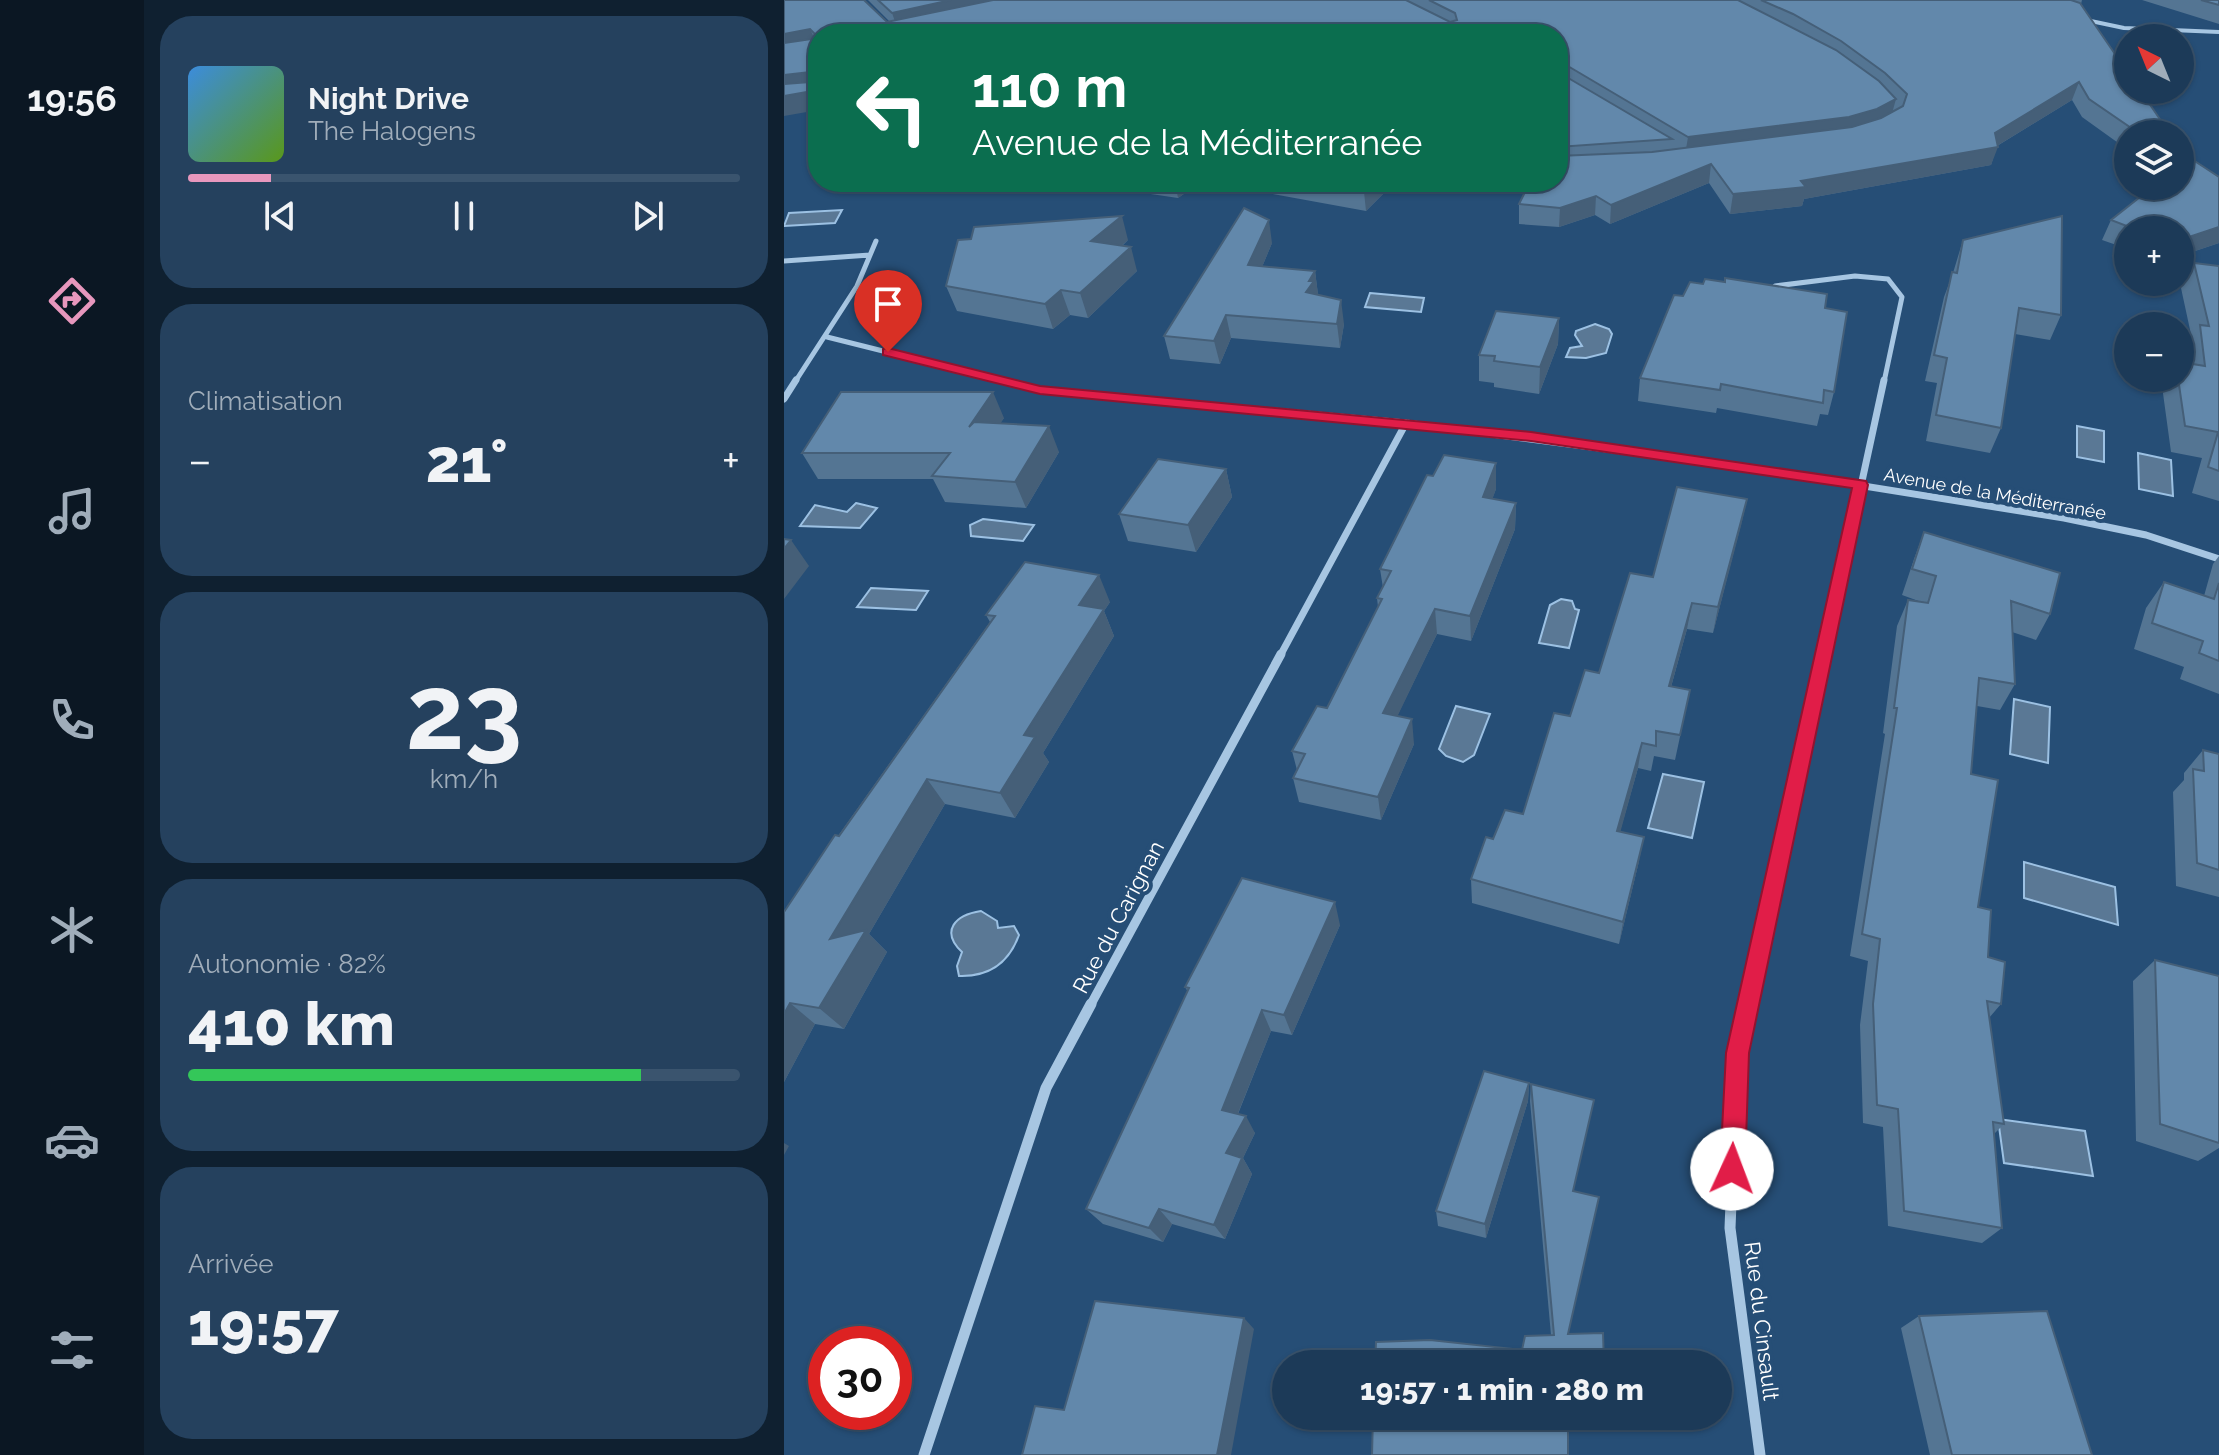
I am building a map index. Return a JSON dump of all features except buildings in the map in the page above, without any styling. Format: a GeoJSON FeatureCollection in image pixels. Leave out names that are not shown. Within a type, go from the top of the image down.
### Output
{"type":"FeatureCollection","features":[{"type":"Feature","properties":{"kind":"street"},"geometry":{"type":"LineString","coordinates":[[2080,17],[2124,28],[2219,32]]}},
{"type":"Feature","properties":{"kind":"street"},"geometry":{"type":"LineString","coordinates":[[784,399],[827,337],[857,286],[876,241]]}},
{"type":"Feature","properties":{"kind":"street"},"geometry":{"type":"LineString","coordinates":[[784,261],[870,255]]}},
{"type":"Feature","properties":{"kind":"street","name":"Rue du Cinsault"},"geometry":{"type":"LineString","coordinates":[[1760,1455],[1730,1228],[1737,1053],[1902,297],[1888,279],[1855,276],[1775,286]]}},
{"type":"Feature","properties":{"kind":"street","name":"Avenue de la Méditerranée"},"geometry":{"type":"LineString","coordinates":[[827,337],[1040,390],[1531,437],[1860,485],[2091,524],[2146,535],[2219,559]]}},
{"type":"Feature","properties":{"kind":"street","name":"Rue du Carignan"},"geometry":{"type":"LineString","coordinates":[[924,1455],[1046,1088],[1406,423]]}},
{"type":"Feature","properties":{"kind":"water"},"geometry":{"type":"Polygon","coordinates":[[[842,210],[835,223],[784,226],[789,213],[842,210]]]}},
{"type":"Feature","properties":{"kind":"water"},"geometry":{"type":"Polygon","coordinates":[[[1370,293],[1424,298],[1421,312],[1365,307],[1370,293]]]}},
{"type":"Feature","properties":{"kind":"water"},"geometry":{"type":"Polygon","coordinates":[[[1595,324],[1609,329],[1612,334],[1606,353],[1586,358],[1566,357],[1570,348],[1582,346],[1575,335],[1576,331],[1595,324]]]}},
{"type":"Feature","properties":{"kind":"water"},"geometry":{"type":"Polygon","coordinates":[[[2077,426],[2104,431],[2104,462],[2077,457],[2077,426]]]}},
{"type":"Feature","properties":{"kind":"water"},"geometry":{"type":"Polygon","coordinates":[[[2138,453],[2171,460],[2173,496],[2139,489],[2138,453]]]}},
{"type":"Feature","properties":{"kind":"water"},"geometry":{"type":"Polygon","coordinates":[[[856,503],[877,508],[860,528],[800,526],[815,505],[847,512],[856,503]]]}},
{"type":"Feature","properties":{"kind":"water"},"geometry":{"type":"Polygon","coordinates":[[[983,519],[1034,525],[1023,541],[971,536],[970,525],[983,519]]]}},
{"type":"Feature","properties":{"kind":"water"},"geometry":{"type":"Polygon","coordinates":[[[871,588],[928,591],[916,610],[857,607],[871,588]]]}},
{"type":"Feature","properties":{"kind":"water"},"geometry":{"type":"Polygon","coordinates":[[[1561,599],[1572,601],[1575,609],[1579,610],[1569,648],[1539,643],[1550,605],[1561,599]]]}},
{"type":"Feature","properties":{"kind":"water"},"geometry":{"type":"Polygon","coordinates":[[[2014,699],[2050,707],[2048,763],[2010,754],[2014,699]]]}},
{"type":"Feature","properties":{"kind":"water"},"geometry":{"type":"Polygon","coordinates":[[[1456,706],[1490,714],[1474,755],[1463,762],[1446,756],[1439,749],[1456,706]]]}},
{"type":"Feature","properties":{"kind":"water"},"geometry":{"type":"Polygon","coordinates":[[[1663,774],[1704,782],[1692,838],[1648,828],[1663,774]]]}},
{"type":"Feature","properties":{"kind":"water"},"geometry":{"type":"Polygon","coordinates":[[[2024,862],[2115,887],[2118,925],[2024,898],[2024,862]]]}},
{"type":"Feature","properties":{"kind":"water"},"geometry":{"type":"Polygon","coordinates":[[[981,911],[997,921],[998,928],[1014,926],[1019,935],[1010,953],[997,966],[980,974],[959,976],[957,966],[962,952],[955,944],[951,931],[964,916],[981,911]]]}},
{"type":"Feature","properties":{"kind":"water"},"geometry":{"type":"Polygon","coordinates":[[[1998,1119],[2085,1131],[2093,1176],[2004,1163],[1998,1119]]]}},
{"type":"Feature","properties":{"kind":"route"},"geometry":{"type":"LineString","coordinates":[[888,352],[1040,390],[1531,437],[1860,485],[1737,1053],[1732,1169]]}}]}
